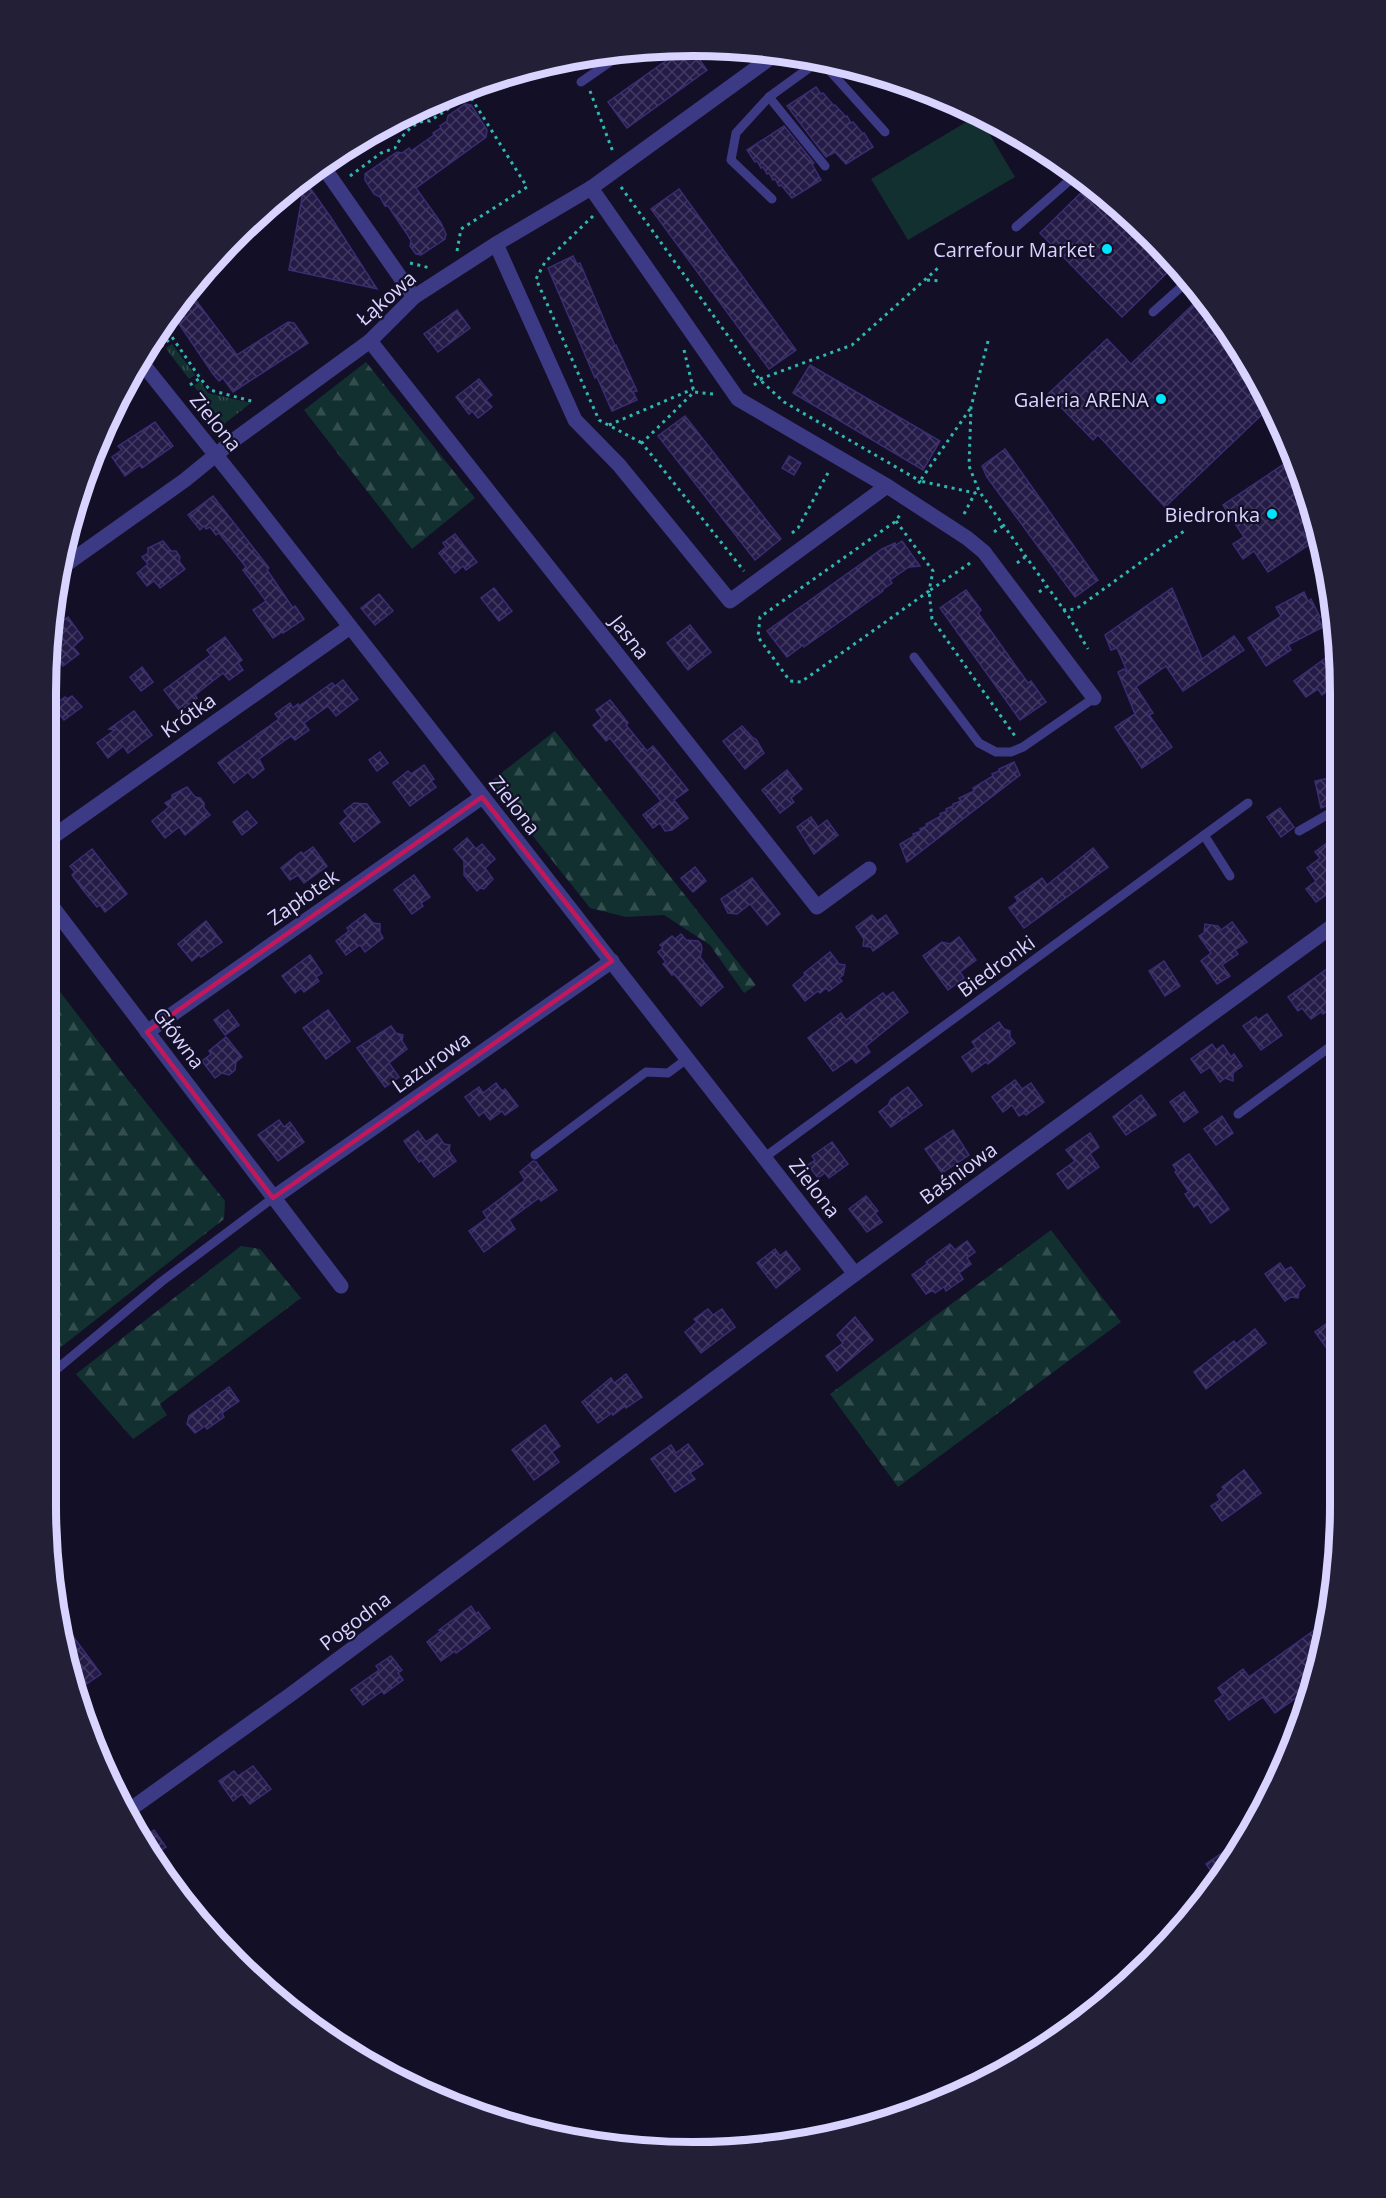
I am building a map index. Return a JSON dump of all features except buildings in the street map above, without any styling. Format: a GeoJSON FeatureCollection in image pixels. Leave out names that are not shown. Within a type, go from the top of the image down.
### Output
{"type":"FeatureCollection","features":[{"type":"Feature","properties":{"kind":"street","name":"Łąkowa"},"geometry":{"type":"LineString","coordinates":[[69,563],[185,480],[234,440],[370,341],[414,297],[496,244],[591,188],[771,60]]}},
{"type":"Feature","properties":{"kind":"street"},"geometry":{"type":"LineString","coordinates":[[327,172],[414,297]]}},
{"type":"Feature","properties":{"kind":"street"},"geometry":{"type":"LineString","coordinates":[[591,188],[738,399],[886,486],[967,538],[984,552],[1094,698]]}},
{"type":"Feature","properties":{"kind":"street"},"geometry":{"type":"LineString","coordinates":[[496,244],[575,420],[619,465],[730,601],[886,486]]}},
{"type":"Feature","properties":{"kind":"street","name":"Jasna"},"geometry":{"type":"LineString","coordinates":[[370,341],[817,907],[869,869]]}},
{"type":"Feature","properties":{"kind":"street","name":"Zielona"},"geometry":{"type":"LineString","coordinates":[[145,368],[612,960],[855,1274]]}},
{"type":"Feature","properties":{"kind":"street","name":"Krótka"},"geometry":{"type":"LineString","coordinates":[[56,834],[350,627]]}},
{"type":"Feature","properties":{"kind":"street","name":"Zapłotek"},"geometry":{"type":"LineString","coordinates":[[147,1032],[482,797]]}},
{"type":"Feature","properties":{"kind":"street","name":"Główna"},"geometry":{"type":"LineString","coordinates":[[56,911],[341,1286]]}},
{"type":"Feature","properties":{"kind":"street","name":"Baśniowa"},"geometry":{"type":"LineString","coordinates":[[605,1461],[855,1274],[1330,928]]}},
{"type":"Feature","properties":{"kind":"street","name":"Lazurowa"},"geometry":{"type":"LineString","coordinates":[[273,1198],[612,960]]}},
{"type":"Feature","properties":{"kind":"street","name":"Pogodna"},"geometry":{"type":"LineString","coordinates":[[132,1808],[290,1695],[605,1461]]}},
{"type":"Feature","properties":{"kind":"lane"},"geometry":{"type":"LineString","coordinates":[[581,82],[611,61]]}},
{"type":"Feature","properties":{"kind":"lane"},"geometry":{"type":"LineString","coordinates":[[772,199],[731,160],[736,133],[769,97],[811,67]]}},
{"type":"Feature","properties":{"kind":"lane"},"geometry":{"type":"LineString","coordinates":[[830,71],[885,132]]}},
{"type":"Feature","properties":{"kind":"lane"},"geometry":{"type":"LineString","coordinates":[[769,97],[825,165]]}},
{"type":"Feature","properties":{"kind":"lane"},"geometry":{"type":"LineString","coordinates":[[1016,227],[1070,180]]}},
{"type":"Feature","properties":{"kind":"lane"},"geometry":{"type":"LineString","coordinates":[[1153,312],[1183,286]]}},
{"type":"Feature","properties":{"kind":"lane"},"geometry":{"type":"LineString","coordinates":[[914,657],[979,743],[996,752],[1011,752],[1023,747],[1094,698]]}},
{"type":"Feature","properties":{"kind":"lane","name":"Biedronki"},"geometry":{"type":"LineString","coordinates":[[765,1157],[1248,803]]}},
{"type":"Feature","properties":{"kind":"lane"},"geometry":{"type":"LineString","coordinates":[[1299,831],[1330,813]]}},
{"type":"Feature","properties":{"kind":"lane"},"geometry":{"type":"LineString","coordinates":[[1204,835],[1230,876]]}},
{"type":"Feature","properties":{"kind":"lane"},"geometry":{"type":"LineString","coordinates":[[1238,1114],[1330,1047]]}},
{"type":"Feature","properties":{"kind":"lane"},"geometry":{"type":"LineString","coordinates":[[535,1155],[646,1072],[668,1073],[688,1058]]}},
{"type":"Feature","properties":{"kind":"lane"},"geometry":{"type":"LineString","coordinates":[[56,1370],[161,1282],[273,1198]]}},
{"type":"Feature","properties":{"kind":"path"},"geometry":{"type":"LineString","coordinates":[[597,86],[590,91],[615,170],[760,380],[784,402],[920,481],[977,492]]}},
{"type":"Feature","properties":{"kind":"path"},"geometry":{"type":"LineString","coordinates":[[457,253],[461,229],[527,187],[468,97]]}},
{"type":"Feature","properties":{"kind":"path"},"geometry":{"type":"LineString","coordinates":[[345,169],[350,176],[381,153],[394,148],[402,135],[425,120],[430,121],[463,98]]}},
{"type":"Feature","properties":{"kind":"path"},"geometry":{"type":"LineString","coordinates":[[594,215],[545,262],[536,279],[599,420],[642,442],[744,572],[753,564]]}},
{"type":"Feature","properties":{"kind":"path"},"geometry":{"type":"LineString","coordinates":[[405,254],[411,264],[431,268]]}},
{"type":"Feature","properties":{"kind":"path"},"geometry":{"type":"LineString","coordinates":[[754,385],[760,380],[852,345],[938,268]]}},
{"type":"Feature","properties":{"kind":"path"},"geometry":{"type":"LineString","coordinates":[[927,280],[940,281]]}},
{"type":"Feature","properties":{"kind":"path"},"geometry":{"type":"LineString","coordinates":[[161,347],[172,337],[210,390],[255,402]]}},
{"type":"Feature","properties":{"kind":"path"},"geometry":{"type":"LineString","coordinates":[[988,341],[971,407],[969,466],[977,492],[1063,610],[1088,649]]}},
{"type":"Feature","properties":{"kind":"path"},"geometry":{"type":"LineString","coordinates":[[682,343],[694,390]]}},
{"type":"Feature","properties":{"kind":"path"},"geometry":{"type":"LineString","coordinates":[[190,385],[200,378]]}},
{"type":"Feature","properties":{"kind":"path"},"geometry":{"type":"LineString","coordinates":[[609,425],[694,390],[713,394]]}},
{"type":"Feature","properties":{"kind":"path"},"geometry":{"type":"LineString","coordinates":[[642,442],[694,390]]}},
{"type":"Feature","properties":{"kind":"path"},"geometry":{"type":"LineString","coordinates":[[971,407],[920,481],[896,521],[760,617],[758,636],[790,681],[801,682],[984,552]]}},
{"type":"Feature","properties":{"kind":"path"},"geometry":{"type":"LineString","coordinates":[[789,535],[798,528],[829,471]]}},
{"type":"Feature","properties":{"kind":"path"},"geometry":{"type":"LineString","coordinates":[[964,514],[977,492]]}},
{"type":"Feature","properties":{"kind":"path"},"geometry":{"type":"LineString","coordinates":[[896,521],[933,571],[929,591],[932,619],[1023,747]]}},
{"type":"Feature","properties":{"kind":"path"},"geometry":{"type":"LineString","coordinates":[[994,532],[1003,526]]}},
{"type":"Feature","properties":{"kind":"path"},"geometry":{"type":"LineString","coordinates":[[1063,610],[1076,609],[1188,529]]}},
{"type":"Feature","properties":{"kind":"path"},"geometry":{"type":"LineString","coordinates":[[1017,563],[1025,557]]}},
{"type":"Feature","properties":{"kind":"path"},"geometry":{"type":"LineString","coordinates":[[1039,592],[1046,587]]}},
{"type":"Feature","properties":{"kind":"highlighted area"},"geometry":{"type":"Polygon","coordinates":[[[482,797],[612,961],[273,1198],[147,1032],[482,797]]]}},
{"type":"Feature","properties":{"kind":"green space"},"geometry":{"type":"Polygon","coordinates":[[[971,119],[985,126],[1015,177],[908,240],[871,179],[971,119]]]}},
{"type":"Feature","properties":{"kind":"green space"},"geometry":{"type":"Polygon","coordinates":[[[172,344],[195,375],[189,379],[166,348],[172,344]]]}},
{"type":"Feature","properties":{"kind":"green space"},"geometry":{"type":"Polygon","coordinates":[[[366,362],[475,498],[412,549],[304,410],[366,362]]]}},
{"type":"Feature","properties":{"kind":"green space"},"geometry":{"type":"Polygon","coordinates":[[[200,381],[208,393],[251,403],[224,424],[194,386],[200,381]]]}},
{"type":"Feature","properties":{"kind":"green space"},"geometry":{"type":"Polygon","coordinates":[[[555,731],[756,985],[744,993],[710,945],[664,915],[626,917],[590,908],[490,782],[555,731]]]}},
{"type":"Feature","properties":{"kind":"green space"},"geometry":{"type":"Polygon","coordinates":[[[56,987],[225,1201],[224,1219],[56,1351],[56,987]]]}},
{"type":"Feature","properties":{"kind":"green space"},"geometry":{"type":"Polygon","coordinates":[[[1051,1230],[1121,1322],[898,1487],[830,1394],[1051,1230]]]}},
{"type":"Feature","properties":{"kind":"green space"},"geometry":{"type":"Polygon","coordinates":[[[241,1246],[260,1249],[301,1298],[160,1404],[167,1415],[133,1439],[76,1374],[241,1246]]]}},
{"type":"Feature","properties":{"kind":"place","name":"Carrefour Market"},"geometry":{"type":"Point","coordinates":[1107,249]}},
{"type":"Feature","properties":{"kind":"place","name":"Galeria ARENA"},"geometry":{"type":"Point","coordinates":[1161,399]}},
{"type":"Feature","properties":{"kind":"place","name":"Biedronka"},"geometry":{"type":"Point","coordinates":[1272,514]}}]}
